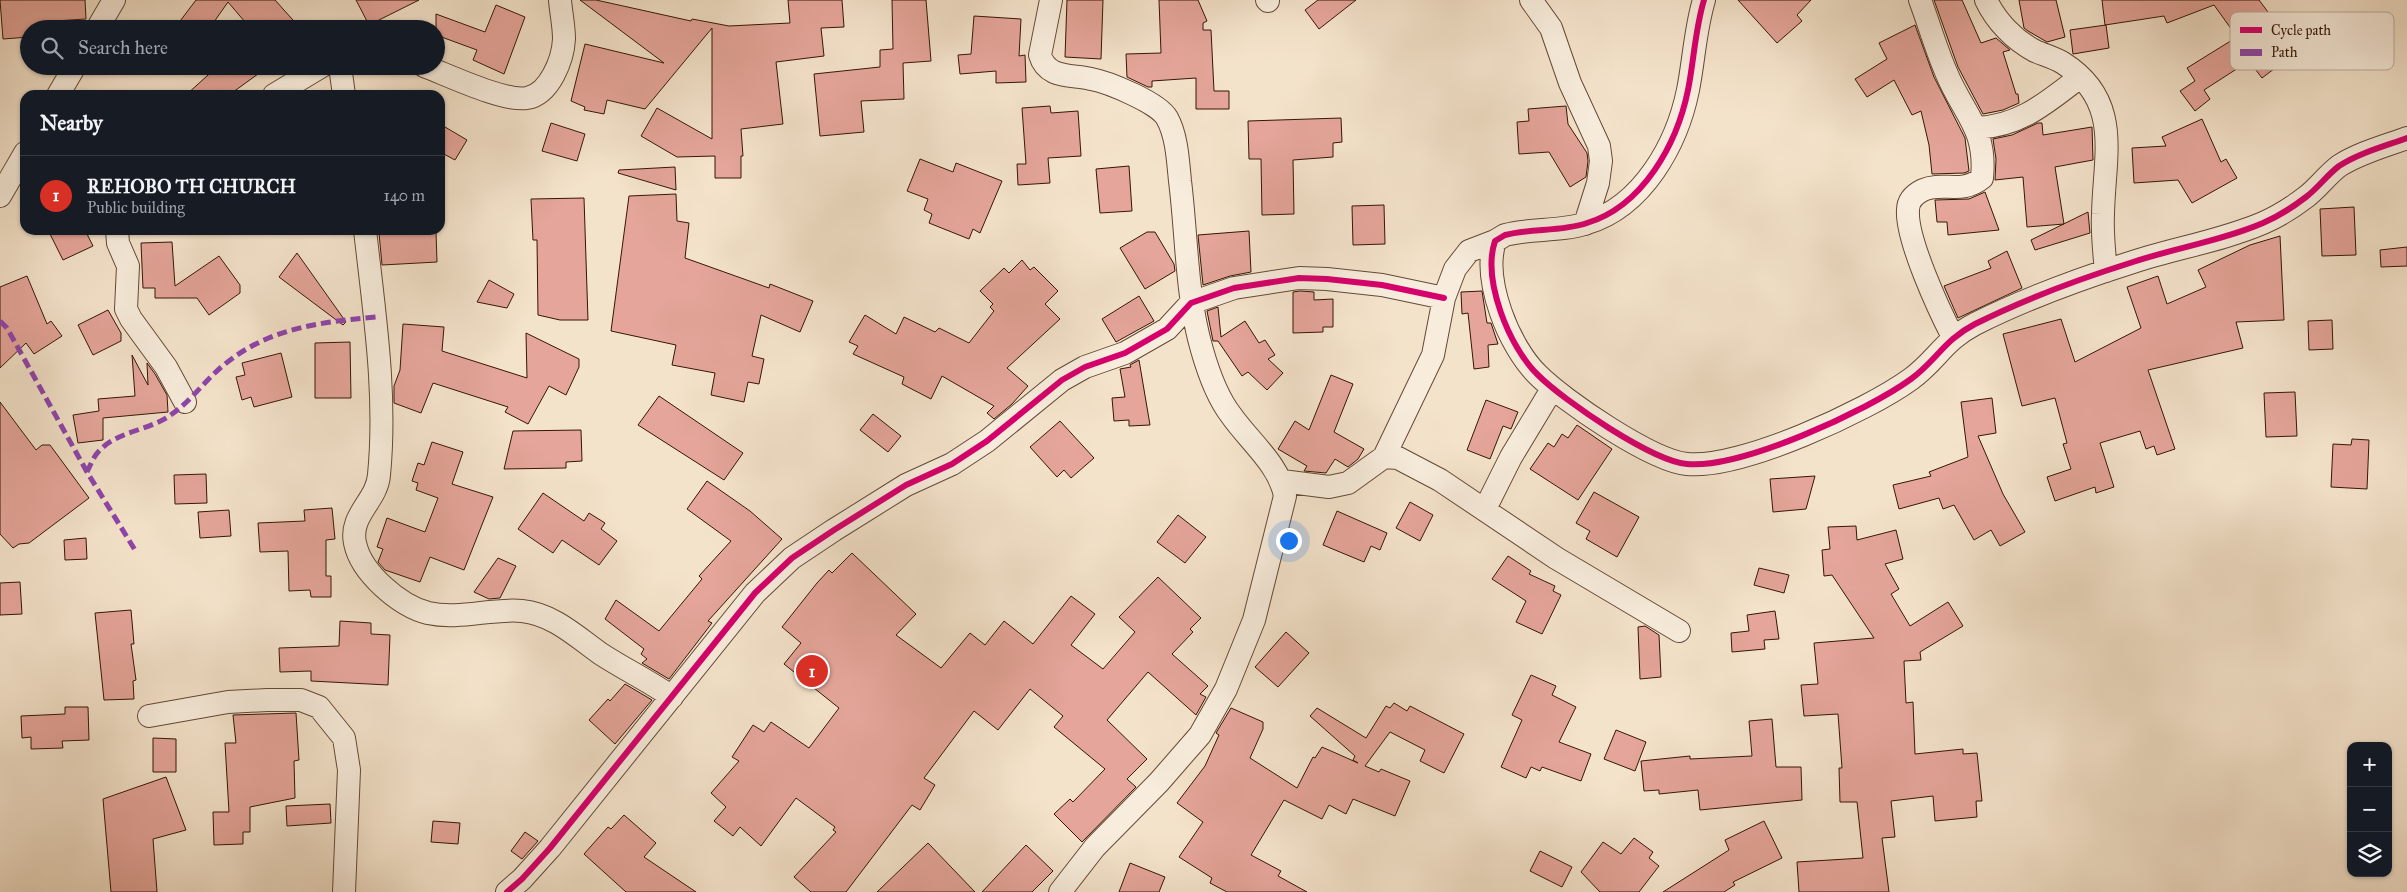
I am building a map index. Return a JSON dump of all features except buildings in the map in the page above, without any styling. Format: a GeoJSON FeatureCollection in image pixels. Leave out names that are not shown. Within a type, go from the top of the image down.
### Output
{"type":"FeatureCollection","features":[{"type":"Feature","properties":{"kind":"street"},"geometry":{"type":"LineString","coordinates":[[97,20],[98,0]]}},
{"type":"Feature","properties":{"kind":"street"},"geometry":{"type":"LineString","coordinates":[[102,20],[114,0]]}},
{"type":"Feature","properties":{"kind":"street"},"geometry":{"type":"LineString","coordinates":[[445,74],[493,92],[521,98],[537,94],[551,79],[558,63],[564,40],[560,0]]}},
{"type":"Feature","properties":{"kind":"street"},"geometry":{"type":"LineString","coordinates":[[1051,0],[1040,55],[1044,64],[1060,74],[1093,79],[1112,86],[1151,105],[1166,116],[1171,126],[1178,159],[1191,303],[1204,357],[1212,379],[1229,413],[1282,481],[1285,496],[1254,620],[1226,689],[1200,735],[1159,782],[1095,847],[1060,892]]}},
{"type":"Feature","properties":{"kind":"street"},"geometry":{"type":"LineString","coordinates":[[1531,0],[1551,28],[1570,83],[1599,146],[1601,161],[1598,183],[1585,224]]}},
{"type":"Feature","properties":{"kind":"street"},"geometry":{"type":"LineString","coordinates":[[1282,481],[1329,487],[1348,483],[1384,457],[1433,356],[1444,298],[1461,259],[1470,250],[1516,232],[1585,224],[1606,217],[1626,202],[1644,184],[1665,152],[1678,123],[1688,91],[1698,21],[1704,0]]}},
{"type":"Feature","properties":{"kind":"street"},"geometry":{"type":"LineString","coordinates":[[1920,0],[1946,73],[1977,128],[1983,150],[1982,178],[1974,184],[1963,188],[1924,190],[1912,197],[1908,209],[1909,224],[1922,264],[1953,337]]}},
{"type":"Feature","properties":{"kind":"street"},"geometry":{"type":"LineString","coordinates":[[1986,0],[1999,21],[2016,39],[2063,63],[2080,77],[2095,94],[2108,137],[2102,214],[2106,271]]}},
{"type":"Feature","properties":{"kind":"street"},"geometry":{"type":"LineString","coordinates":[[61,90],[70,75]]}},
{"type":"Feature","properties":{"kind":"street"},"geometry":{"type":"LineString","coordinates":[[282,90],[307,75]]}},
{"type":"Feature","properties":{"kind":"street"},"geometry":{"type":"LineString","coordinates":[[341,75],[343,90]]}},
{"type":"Feature","properties":{"kind":"street"},"geometry":{"type":"LineString","coordinates":[[1977,128],[2007,124],[2023,117],[2080,77]]}},
{"type":"Feature","properties":{"kind":"street"},"geometry":{"type":"LineString","coordinates":[[1495,241],[1491,263],[1494,286],[1502,315],[1516,346],[1533,370],[1552,389],[1624,437],[1658,456],[1685,464],[1711,464],[1799,436],[1887,396],[1915,376],[1953,337],[1994,315],[2073,282],[2263,223],[2305,198],[2341,165],[2407,138]]}},
{"type":"Feature","properties":{"kind":"street"},"geometry":{"type":"LineString","coordinates":[[0,196],[20,162]]}},
{"type":"Feature","properties":{"kind":"street"},"geometry":{"type":"LineString","coordinates":[[117,235],[118,243],[128,266],[126,308],[131,319],[166,367],[185,402]]}},
{"type":"Feature","properties":{"kind":"street"},"geometry":{"type":"LineString","coordinates":[[366,235],[376,318],[382,435],[379,479],[376,490],[354,522],[354,541],[363,562],[390,593],[412,608],[455,616],[510,610],[539,615],[562,626],[601,654],[672,697]]}},
{"type":"Feature","properties":{"kind":"street"},"geometry":{"type":"LineString","coordinates":[[507,892],[550,848],[672,697],[708,648],[755,593],[792,558],[906,485],[952,464],[987,441],[1062,380],[1085,367],[1125,353],[1148,341],[1167,329],[1191,303],[1234,288],[1299,278],[1327,279],[1382,285],[1444,298]]}},
{"type":"Feature","properties":{"kind":"street"},"geometry":{"type":"LineString","coordinates":[[1485,509],[1511,457],[1552,389]]}},
{"type":"Feature","properties":{"kind":"street"},"geometry":{"type":"LineString","coordinates":[[1384,457],[1398,458],[1412,464],[1485,509],[1556,558],[1679,631]]}},
{"type":"Feature","properties":{"kind":"street"},"geometry":{"type":"LineString","coordinates":[[149,716],[228,702],[257,700],[302,700],[319,707],[344,738],[349,770],[344,892]]}},
{"type":"Feature","properties":{"kind":"marked path"},"geometry":{"type":"LineString","coordinates":[[87,472],[96,454],[108,443],[126,434],[155,424],[172,414],[225,364],[259,342],[296,329],[335,321],[376,317]]}},
{"type":"Feature","properties":{"kind":"marked path"},"geometry":{"type":"LineString","coordinates":[[0,321],[7,328],[87,472],[135,550]]}},
{"type":"Feature","properties":{"kind":"cycle path"},"geometry":{"type":"LineString","coordinates":[[1704,0],[1683,111],[1666,151],[1641,188],[1625,203],[1607,215],[1587,223],[1567,228],[1525,231],[1505,235],[1495,241],[1492,257],[1495,293],[1508,331],[1527,363],[1538,375],[1587,414],[1609,428],[1653,452],[1687,464],[1710,463],[1770,448],[1835,421],[1891,392],[1911,379],[1955,337],[1975,324],[2052,290],[2093,275],[2149,257],[2231,235],[2263,223],[2301,201],[2347,161],[2407,138]]}},
{"type":"Feature","properties":{"kind":"cycle path"},"geometry":{"type":"LineString","coordinates":[[507,892],[522,879],[550,848],[755,593],[792,558],[906,485],[952,464],[987,441],[1062,380],[1085,367],[1125,353],[1167,329],[1191,303],[1234,288],[1299,278],[1327,279],[1382,285],[1444,298]]}},
{"type":"Feature","properties":{"kind":"place","name":"REHOBO TH CHURCH"},"geometry":{"type":"Point","coordinates":[812,671]}}]}
